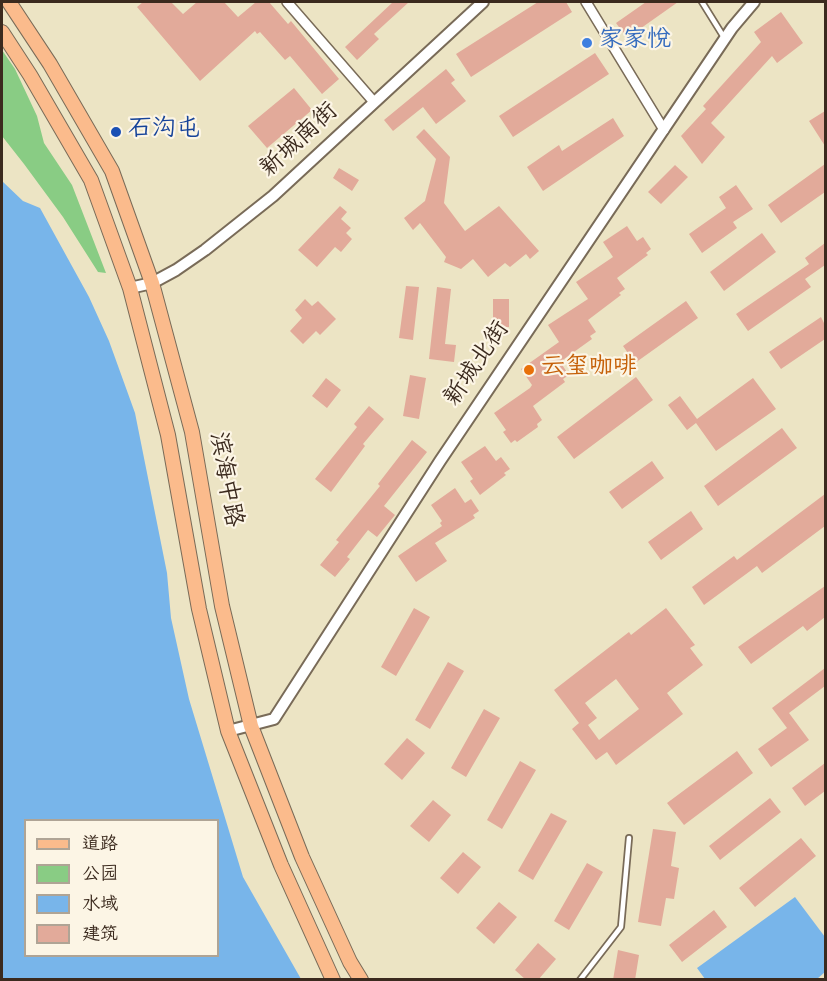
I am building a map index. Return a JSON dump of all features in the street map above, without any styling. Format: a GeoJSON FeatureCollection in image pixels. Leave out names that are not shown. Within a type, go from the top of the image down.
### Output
{"type":"FeatureCollection","features":[{"type":"Feature","properties":{"kind":"main road","name":"滨海中路"},"geometry":{"type":"LineString","coordinates":[[9,2],[50,63],[112,171],[152,283],[192,432],[222,606],[251,726],[302,857],[350,962],[361,980]]}},
{"type":"Feature","properties":{"kind":"main road","name":"滨海中路"},"geometry":{"type":"LineString","coordinates":[[2,32],[30,75],[91,180],[130,288],[168,435],[199,609],[228,731],[281,865],[333,980]]}},
{"type":"Feature","properties":{"kind":"street"},"geometry":{"type":"LineString","coordinates":[[287,2],[374,102]]}},
{"type":"Feature","properties":{"kind":"street","name":"新城南街"},"geometry":{"type":"LineString","coordinates":[[130,288],[152,283],[205,250],[273,196],[483,2]]}},
{"type":"Feature","properties":{"kind":"street"},"geometry":{"type":"LineString","coordinates":[[586,2],[664,130]]}},
{"type":"Feature","properties":{"kind":"street","name":"新城北街"},"geometry":{"type":"LineString","coordinates":[[228,731],[274,718],[440,461],[725,39],[754,2]]}},
{"type":"Feature","properties":{"kind":"lane"},"geometry":{"type":"LineString","coordinates":[[702,2],[725,39]]}},
{"type":"Feature","properties":{"kind":"lane"},"geometry":{"type":"LineString","coordinates":[[580,980],[621,927],[629,838]]}},
{"type":"Feature","properties":{"kind":"green space"},"geometry":{"type":"Polygon","coordinates":[[[2,50],[15,69],[37,116],[44,143],[72,185],[106,273],[98,272],[63,217],[2,136],[2,50]]]}},
{"type":"Feature","properties":{"kind":"water"},"geometry":{"type":"Polygon","coordinates":[[[2,181],[23,201],[40,208],[89,297],[109,341],[135,413],[167,573],[171,618],[189,699],[243,877],[301,979],[2,979],[2,181]]]}},
{"type":"Feature","properties":{"kind":"water"},"geometry":{"type":"Polygon","coordinates":[[[795,897],[825,937],[825,972],[817,979],[705,979],[697,968],[795,897]]]}},
{"type":"Feature","properties":{"kind":"building"},"geometry":{"type":"Polygon","coordinates":[[[143,2],[171,2],[183,14],[197,2],[224,2],[238,17],[256,2],[269,2],[288,24],[291,21],[339,79],[322,94],[290,56],[285,60],[260,32],[257,34],[255,31],[200,81],[137,7],[143,2]]]}},
{"type":"Feature","properties":{"kind":"building"},"geometry":{"type":"Polygon","coordinates":[[[393,2],[409,2],[374,34],[379,39],[357,60],[345,47],[393,2]]]}},
{"type":"Feature","properties":{"kind":"building"},"geometry":{"type":"Polygon","coordinates":[[[538,2],[566,2],[572,12],[471,77],[456,54],[538,2]]]}},
{"type":"Feature","properties":{"kind":"building"},"geometry":{"type":"Polygon","coordinates":[[[646,2],[678,2],[627,38],[616,23],[646,2]]]}},
{"type":"Feature","properties":{"kind":"building"},"geometry":{"type":"Polygon","coordinates":[[[781,12],[803,43],[777,63],[772,56],[711,123],[725,137],[702,164],[681,136],[706,109],[703,106],[761,42],[754,32],[781,12]]]}},
{"type":"Feature","properties":{"kind":"building"},"geometry":{"type":"Polygon","coordinates":[[[595,53],[609,74],[513,137],[499,116],[595,53]]]}},
{"type":"Feature","properties":{"kind":"building"},"geometry":{"type":"Polygon","coordinates":[[[446,69],[455,80],[451,83],[466,101],[436,124],[423,107],[393,131],[384,120],[446,69]]]}},
{"type":"Feature","properties":{"kind":"building"},"geometry":{"type":"Polygon","coordinates":[[[294,88],[312,110],[267,148],[248,126],[294,88]]]}},
{"type":"Feature","properties":{"kind":"building"},"geometry":{"type":"Polygon","coordinates":[[[825,111],[825,146],[809,121],[825,111]]]}},
{"type":"Feature","properties":{"kind":"building"},"geometry":{"type":"Polygon","coordinates":[[[613,118],[624,136],[543,191],[527,167],[559,145],[562,151],[613,118]]]}},
{"type":"Feature","properties":{"kind":"building"},"geometry":{"type":"Polygon","coordinates":[[[424,129],[450,157],[444,203],[465,231],[499,206],[539,251],[530,259],[526,254],[510,267],[505,263],[488,277],[473,259],[461,269],[444,262],[446,257],[420,223],[413,230],[404,218],[425,201],[436,159],[416,137],[424,129]]]}},
{"type":"Feature","properties":{"kind":"building"},"geometry":{"type":"Polygon","coordinates":[[[825,164],[825,192],[781,223],[768,205],[825,164]]]}},
{"type":"Feature","properties":{"kind":"building"},"geometry":{"type":"Polygon","coordinates":[[[675,165],[688,177],[661,204],[648,192],[675,165]]]}},
{"type":"Feature","properties":{"kind":"building"},"geometry":{"type":"Polygon","coordinates":[[[339,168],[359,180],[352,191],[333,178],[339,168]]]}},
{"type":"Feature","properties":{"kind":"building"},"geometry":{"type":"Polygon","coordinates":[[[736,185],[753,209],[733,222],[737,228],[702,253],[689,234],[726,208],[719,197],[736,185]]]}},
{"type":"Feature","properties":{"kind":"building"},"geometry":{"type":"Polygon","coordinates":[[[340,206],[347,212],[341,219],[351,228],[346,233],[352,239],[341,252],[335,247],[317,267],[298,250],[340,206]]]}},
{"type":"Feature","properties":{"kind":"building"},"geometry":{"type":"Polygon","coordinates":[[[627,226],[637,241],[643,237],[651,249],[646,253],[648,255],[617,278],[625,289],[619,293],[621,295],[588,320],[596,332],[590,336],[592,339],[560,362],[569,375],[563,379],[565,382],[533,406],[542,420],[537,424],[538,427],[517,442],[515,440],[511,443],[503,432],[506,430],[494,413],[530,388],[532,385],[521,369],[559,342],[548,325],[588,299],[576,282],[613,257],[603,242],[627,226]]]}},
{"type":"Feature","properties":{"kind":"building"},"geometry":{"type":"Polygon","coordinates":[[[762,233],[776,252],[724,291],[710,272],[762,233]]]}},
{"type":"Feature","properties":{"kind":"building"},"geometry":{"type":"Polygon","coordinates":[[[825,243],[825,265],[805,279],[811,287],[748,331],[736,314],[809,264],[805,258],[825,243]]]}},
{"type":"Feature","properties":{"kind":"building"},"geometry":{"type":"Polygon","coordinates":[[[406,286],[419,287],[413,340],[399,338],[406,286]]]}},
{"type":"Feature","properties":{"kind":"building"},"geometry":{"type":"Polygon","coordinates":[[[437,287],[451,289],[445,344],[456,345],[454,362],[429,359],[437,287]]]}},
{"type":"Feature","properties":{"kind":"building"},"geometry":{"type":"Polygon","coordinates":[[[305,299],[312,306],[318,301],[336,319],[320,335],[316,331],[303,344],[290,331],[302,318],[295,310],[305,299]]]}},
{"type":"Feature","properties":{"kind":"building"},"geometry":{"type":"Polygon","coordinates":[[[493,299],[509,299],[509,327],[493,327],[493,299]]]}},
{"type":"Feature","properties":{"kind":"building"},"geometry":{"type":"Polygon","coordinates":[[[686,301],[698,318],[635,363],[623,346],[686,301]]]}},
{"type":"Feature","properties":{"kind":"building"},"geometry":{"type":"Polygon","coordinates":[[[821,317],[825,325],[825,339],[781,369],[769,352],[821,317]]]}},
{"type":"Feature","properties":{"kind":"building"},"geometry":{"type":"Polygon","coordinates":[[[410,375],[426,378],[419,419],[403,416],[410,375]]]}},
{"type":"Feature","properties":{"kind":"building"},"geometry":{"type":"Polygon","coordinates":[[[636,377],[653,400],[574,459],[557,437],[636,377]]]}},
{"type":"Feature","properties":{"kind":"building"},"geometry":{"type":"Polygon","coordinates":[[[326,378],[341,390],[327,408],[312,396],[326,378]]]}},
{"type":"Feature","properties":{"kind":"building"},"geometry":{"type":"Polygon","coordinates":[[[753,378],[776,409],[716,451],[696,423],[687,430],[668,405],[680,396],[697,419],[753,378]]]}},
{"type":"Feature","properties":{"kind":"building"},"geometry":{"type":"Polygon","coordinates":[[[369,406],[384,419],[363,444],[365,446],[331,492],[315,479],[357,427],[354,424],[369,406]]]}},
{"type":"Feature","properties":{"kind":"building"},"geometry":{"type":"Polygon","coordinates":[[[782,428],[797,448],[718,506],[704,486],[782,428]]]}},
{"type":"Feature","properties":{"kind":"building"},"geometry":{"type":"Polygon","coordinates":[[[412,440],[427,452],[384,506],[395,515],[377,537],[368,530],[347,557],[350,559],[335,577],[320,565],[339,542],[336,540],[380,486],[378,484],[412,440]]]}},
{"type":"Feature","properties":{"kind":"building"},"geometry":{"type":"Polygon","coordinates":[[[485,446],[496,461],[501,457],[510,469],[504,473],[506,475],[480,495],[470,481],[473,479],[461,462],[485,446]]]}},
{"type":"Feature","properties":{"kind":"building"},"geometry":{"type":"Polygon","coordinates":[[[652,461],[664,478],[622,509],[609,492],[652,461]]]}},
{"type":"Feature","properties":{"kind":"building"},"geometry":{"type":"Polygon","coordinates":[[[455,488],[465,503],[471,499],[479,511],[473,515],[475,518],[435,543],[447,561],[416,582],[398,556],[442,526],[440,523],[442,521],[431,505],[455,488]]]}},
{"type":"Feature","properties":{"kind":"building"},"geometry":{"type":"Polygon","coordinates":[[[825,494],[825,526],[762,573],[757,566],[704,605],[692,587],[734,556],[737,560],[825,494]]]}},
{"type":"Feature","properties":{"kind":"building"},"geometry":{"type":"Polygon","coordinates":[[[691,511],[703,529],[661,560],[648,542],[691,511]]]}},
{"type":"Feature","properties":{"kind":"building"},"geometry":{"type":"Polygon","coordinates":[[[825,586],[825,617],[807,631],[803,626],[751,664],[738,647],[825,586]]]}},
{"type":"Feature","properties":{"kind":"building"},"geometry":{"type":"Polygon","coordinates":[[[414,608],[430,617],[396,676],[381,667],[414,608]]]}},
{"type":"Feature","properties":{"kind":"building"},"geometry":{"type":"Polygon","coordinates":[[[666,608],[695,645],[690,648],[703,665],[667,693],[683,714],[616,765],[607,752],[596,760],[572,729],[579,723],[554,690],[629,632],[631,635],[666,608]],[[616,679],[585,703],[597,718],[588,725],[599,740],[639,709],[616,679]]]}},
{"type":"Feature","properties":{"kind":"building"},"geometry":{"type":"Polygon","coordinates":[[[448,662],[464,671],[430,729],[415,720],[448,662]]]}},
{"type":"Feature","properties":{"kind":"building"},"geometry":{"type":"Polygon","coordinates":[[[825,668],[825,686],[789,713],[809,740],[771,767],[758,749],[787,728],[772,708],[825,668]]]}},
{"type":"Feature","properties":{"kind":"building"},"geometry":{"type":"Polygon","coordinates":[[[484,709],[500,718],[466,777],[451,768],[484,709]]]}},
{"type":"Feature","properties":{"kind":"building"},"geometry":{"type":"Polygon","coordinates":[[[407,738],[425,753],[402,780],[384,764],[407,738]]]}},
{"type":"Feature","properties":{"kind":"building"},"geometry":{"type":"Polygon","coordinates":[[[737,751],[753,773],[684,825],[667,803],[737,751]]]}},
{"type":"Feature","properties":{"kind":"building"},"geometry":{"type":"Polygon","coordinates":[[[520,761],[536,770],[502,829],[487,820],[520,761]]]}},
{"type":"Feature","properties":{"kind":"building"},"geometry":{"type":"Polygon","coordinates":[[[825,763],[825,791],[805,806],[792,788],[825,763]]]}},
{"type":"Feature","properties":{"kind":"building"},"geometry":{"type":"Polygon","coordinates":[[[770,798],[781,812],[720,860],[709,846],[770,798]]]}},
{"type":"Feature","properties":{"kind":"building"},"geometry":{"type":"Polygon","coordinates":[[[433,800],[451,815],[429,842],[410,826],[433,800]]]}},
{"type":"Feature","properties":{"kind":"building"},"geometry":{"type":"Polygon","coordinates":[[[551,813],[567,821],[533,880],[518,871],[551,813]]]}},
{"type":"Feature","properties":{"kind":"building"},"geometry":{"type":"Polygon","coordinates":[[[653,829],[676,832],[671,866],[679,868],[674,899],[666,898],[661,926],[638,922],[653,829]]]}},
{"type":"Feature","properties":{"kind":"building"},"geometry":{"type":"Polygon","coordinates":[[[801,838],[816,856],[755,907],[739,888],[801,838]]]}},
{"type":"Feature","properties":{"kind":"building"},"geometry":{"type":"Polygon","coordinates":[[[463,852],[481,867],[458,894],[440,878],[463,852]]]}},
{"type":"Feature","properties":{"kind":"building"},"geometry":{"type":"Polygon","coordinates":[[[587,863],[603,872],[569,930],[554,921],[587,863]]]}},
{"type":"Feature","properties":{"kind":"building"},"geometry":{"type":"Polygon","coordinates":[[[499,902],[517,917],[494,944],[476,928],[499,902]]]}},
{"type":"Feature","properties":{"kind":"building"},"geometry":{"type":"Polygon","coordinates":[[[714,910],[727,927],[682,962],[669,945],[714,910]]]}},
{"type":"Feature","properties":{"kind":"building"},"geometry":{"type":"Polygon","coordinates":[[[538,943],[556,959],[538,980],[526,980],[515,970],[538,943]]]}},
{"type":"Feature","properties":{"kind":"building"},"geometry":{"type":"Polygon","coordinates":[[[618,950],[639,955],[635,980],[613,980],[618,950]]]}},
{"type":"Feature","properties":{"kind":"place","name":"家家悦"},"geometry":{"type":"Point","coordinates":[587,43]}},
{"type":"Feature","properties":{"kind":"place","name":"石沟屯"},"geometry":{"type":"Point","coordinates":[116,132]}},
{"type":"Feature","properties":{"kind":"place","name":"云玺咖啡"},"geometry":{"type":"Point","coordinates":[529,370]}}]}
